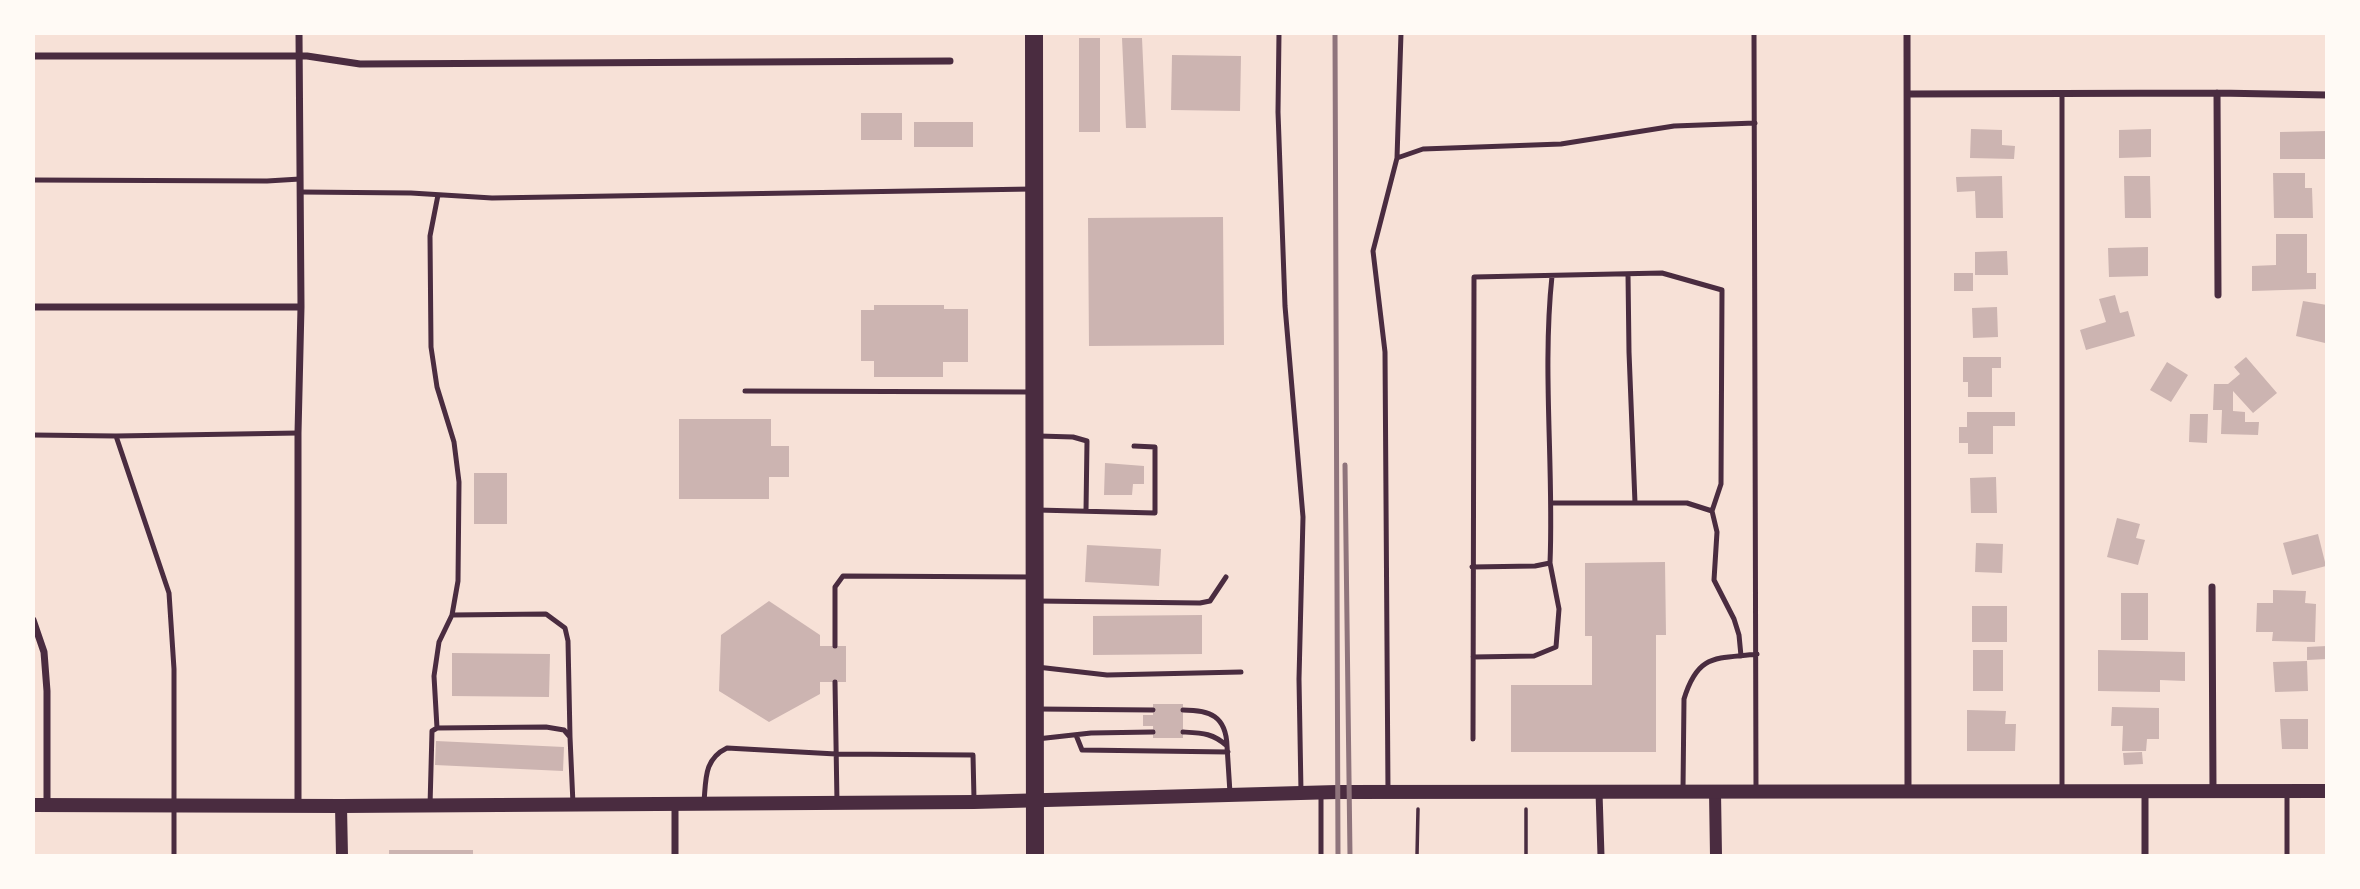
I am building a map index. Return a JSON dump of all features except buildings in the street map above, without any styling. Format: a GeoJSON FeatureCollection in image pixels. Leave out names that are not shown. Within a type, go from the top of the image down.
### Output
{"type":"FeatureCollection","features":[{"type":"Feature","properties":{"kind":"main road"},"geometry":{"type":"LineString","coordinates":[[1034,33],[1035,856]]}},
{"type":"Feature","properties":{"kind":"main road"},"geometry":{"type":"LineString","coordinates":[[40,805],[430,806],[1035,802],[1321,792],[2327,791]]}},
{"type":"Feature","properties":{"kind":"street"},"geometry":{"type":"LineString","coordinates":[[298,806],[298,433],[301,307],[299,33]]}},
{"type":"Feature","properties":{"kind":"street"},"geometry":{"type":"LineString","coordinates":[[1907,33],[1909,793]]}},
{"type":"Feature","properties":{"kind":"street"},"geometry":{"type":"LineString","coordinates":[[33,56],[299,56],[360,64],[950,61]]}},
{"type":"Feature","properties":{"kind":"street"},"geometry":{"type":"LineString","coordinates":[[2217,93],[2218,295]]}},
{"type":"Feature","properties":{"kind":"street"},"geometry":{"type":"LineString","coordinates":[[1908,94],[2327,95]]}},
{"type":"Feature","properties":{"kind":"street"},"geometry":{"type":"LineString","coordinates":[[33,307],[301,307]]}},
{"type":"Feature","properties":{"kind":"street"},"geometry":{"type":"LineString","coordinates":[[2212,587],[2213,791]]}},
{"type":"Feature","properties":{"kind":"street"},"geometry":{"type":"LineString","coordinates":[[33,620],[44,652],[47,691],[40,805]]}},
{"type":"Feature","properties":{"kind":"street"},"geometry":{"type":"LineString","coordinates":[[2145,791],[2145,856]]}},
{"type":"Feature","properties":{"kind":"street"},"geometry":{"type":"LineString","coordinates":[[1599,792],[1601,856]]}},
{"type":"Feature","properties":{"kind":"street"},"geometry":{"type":"LineString","coordinates":[[1715,792],[1716,856]]}},
{"type":"Feature","properties":{"kind":"street"},"geometry":{"type":"LineString","coordinates":[[675,804],[675,856]]}},
{"type":"Feature","properties":{"kind":"street"},"geometry":{"type":"LineString","coordinates":[[341,806],[342,856]]}},
{"type":"Feature","properties":{"kind":"lane"},"geometry":{"type":"LineString","coordinates":[[1279,33],[1278,112],[1284,306],[1303,517],[1299,679],[1301,793]]}},
{"type":"Feature","properties":{"kind":"lane"},"geometry":{"type":"LineString","coordinates":[[1388,793],[1385,352],[1373,251],[1397,159],[1401,33]]}},
{"type":"Feature","properties":{"kind":"lane"},"geometry":{"type":"LineString","coordinates":[[1754,33],[1756,792]]}},
{"type":"Feature","properties":{"kind":"lane"},"geometry":{"type":"LineString","coordinates":[[2062,93],[2062,791]]}},
{"type":"Feature","properties":{"kind":"lane"},"geometry":{"type":"LineString","coordinates":[[1397,159],[1423,149],[1561,144],[1674,126],[1755,123]]}},
{"type":"Feature","properties":{"kind":"lane"},"geometry":{"type":"LineString","coordinates":[[33,180],[300,179]]}},
{"type":"Feature","properties":{"kind":"lane"},"geometry":{"type":"LineString","coordinates":[[300,192],[492,198],[1034,189]]}},
{"type":"Feature","properties":{"kind":"lane"},"geometry":{"type":"LineString","coordinates":[[437,728],[434,676],[439,642],[452,615],[458,581],[459,482],[454,442],[438,387],[430,335],[430,236],[438,195]]}},
{"type":"Feature","properties":{"kind":"lane"},"geometry":{"type":"LineString","coordinates":[[1473,739],[1474,277],[1662,273],[1722,290],[1721,484],[1712,511],[1717,532],[1714,580],[1734,619],[1741,656]]}},
{"type":"Feature","properties":{"kind":"lane"},"geometry":{"type":"LineString","coordinates":[[1628,274],[1635,503]]}},
{"type":"Feature","properties":{"kind":"lane"},"geometry":{"type":"LineString","coordinates":[[1473,657],[1534,656],[1556,647],[1559,609],[1550,564],[1553,502],[1548,316],[1552,276]]}},
{"type":"Feature","properties":{"kind":"lane"},"geometry":{"type":"LineString","coordinates":[[745,391],[1034,392]]}},
{"type":"Feature","properties":{"kind":"lane"},"geometry":{"type":"LineString","coordinates":[[33,435],[298,433]]}},
{"type":"Feature","properties":{"kind":"lane"},"geometry":{"type":"LineString","coordinates":[[116,436],[169,593],[174,669],[174,856]]}},
{"type":"Feature","properties":{"kind":"lane"},"geometry":{"type":"LineString","coordinates":[[1034,436],[1073,437],[1087,441],[1086,512]]}},
{"type":"Feature","properties":{"kind":"lane"},"geometry":{"type":"LineString","coordinates":[[1034,510],[1155,513],[1155,447],[1134,446]]}},
{"type":"Feature","properties":{"kind":"lane"},"geometry":{"type":"LineString","coordinates":[[1553,502],[1687,503],[1712,511]]}},
{"type":"Feature","properties":{"kind":"lane"},"geometry":{"type":"LineString","coordinates":[[1472,567],[1550,564]]}},
{"type":"Feature","properties":{"kind":"lane"},"geometry":{"type":"LineString","coordinates":[[835,646],[835,587],[843,576],[1034,577]]}},
{"type":"Feature","properties":{"kind":"lane"},"geometry":{"type":"LineString","coordinates":[[1034,601],[1200,604],[1210,601],[1226,577]]}},
{"type":"Feature","properties":{"kind":"lane"},"geometry":{"type":"LineString","coordinates":[[452,615],[545,614],[565,628],[569,641],[573,804]]}},
{"type":"Feature","properties":{"kind":"lane"},"geometry":{"type":"LineString","coordinates":[[1683,792],[1684,699],[1688,685],[1700,667],[1713,658],[1757,654]]}},
{"type":"Feature","properties":{"kind":"lane"},"geometry":{"type":"LineString","coordinates":[[1034,666],[1107,675],[1241,672]]}},
{"type":"Feature","properties":{"kind":"lane"},"geometry":{"type":"LineString","coordinates":[[835,682],[837,803]]}},
{"type":"Feature","properties":{"kind":"lane"},"geometry":{"type":"LineString","coordinates":[[1034,709],[1153,710]]}},
{"type":"Feature","properties":{"kind":"lane"},"geometry":{"type":"LineString","coordinates":[[1184,710],[1213,714],[1221,722],[1227,735],[1230,794]]}},
{"type":"Feature","properties":{"kind":"lane"},"geometry":{"type":"LineString","coordinates":[[430,806],[430,744],[432,731],[437,728],[546,727],[564,730],[570,737]]}},
{"type":"Feature","properties":{"kind":"lane"},"geometry":{"type":"LineString","coordinates":[[1034,740],[1076,735],[1153,732]]}},
{"type":"Feature","properties":{"kind":"lane"},"geometry":{"type":"LineString","coordinates":[[1184,732],[1207,733],[1218,738],[1227,749]]}},
{"type":"Feature","properties":{"kind":"lane"},"geometry":{"type":"LineString","coordinates":[[1076,735],[1082,750],[1227,749]]}},
{"type":"Feature","properties":{"kind":"lane"},"geometry":{"type":"LineString","coordinates":[[704,804],[707,766],[717,753],[727,748],[836,754],[973,755],[974,802]]}},
{"type":"Feature","properties":{"kind":"lane"},"geometry":{"type":"LineString","coordinates":[[1321,792],[1321,856]]}},
{"type":"Feature","properties":{"kind":"lane"},"geometry":{"type":"LineString","coordinates":[[2287,792],[2287,856]]}},
{"type":"Feature","properties":{"kind":"path"},"geometry":{"type":"LineString","coordinates":[[1526,856],[1527,792]]}},
{"type":"Feature","properties":{"kind":"path"},"geometry":{"type":"LineString","coordinates":[[1418,793],[1418,856]]}},
{"type":"Feature","properties":{"kind":"railway"},"geometry":{"type":"LineString","coordinates":[[1335,33],[1338,856]]}},
{"type":"Feature","properties":{"kind":"railway"},"geometry":{"type":"LineString","coordinates":[[1345,465],[1350,856]]}}]}
